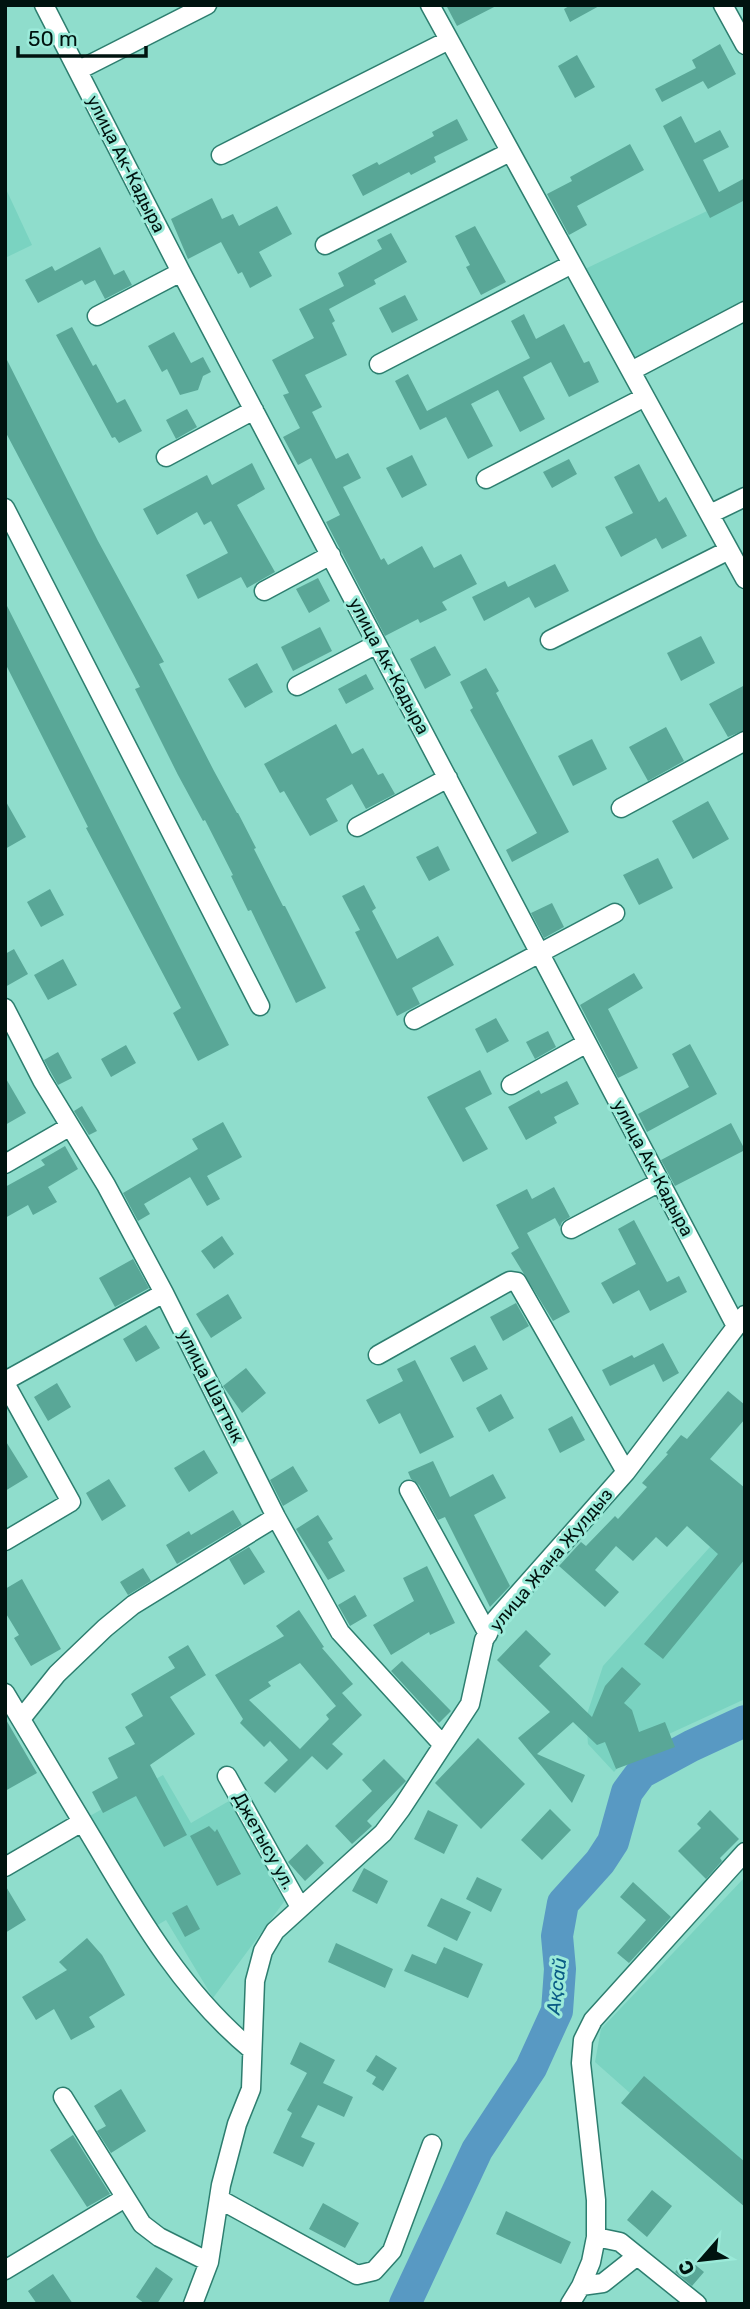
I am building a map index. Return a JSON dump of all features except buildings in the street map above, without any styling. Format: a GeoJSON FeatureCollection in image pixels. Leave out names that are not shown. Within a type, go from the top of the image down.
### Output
{"type":"FeatureCollection","features":[{"type":"Feature","properties":{"kind":"street","name":"улица Ак-Кадыра"},"geometry":{"type":"LineString","coordinates":[[44,5],[660,1182],[740,1321]]}},
{"type":"Feature","properties":{"kind":"street"},"geometry":{"type":"LineString","coordinates":[[79,70],[207,5]]}},
{"type":"Feature","properties":{"kind":"street"},"geometry":{"type":"LineString","coordinates":[[430,5],[745,579]]}},
{"type":"Feature","properties":{"kind":"street"},"geometry":{"type":"LineString","coordinates":[[723,5],[745,45]]}},
{"type":"Feature","properties":{"kind":"street"},"geometry":{"type":"LineString","coordinates":[[221,155],[449,40]]}},
{"type":"Feature","properties":{"kind":"street"},"geometry":{"type":"LineString","coordinates":[[325,245],[510,152]]}},
{"type":"Feature","properties":{"kind":"street"},"geometry":{"type":"LineString","coordinates":[[379,365],[572,264]]}},
{"type":"Feature","properties":{"kind":"street"},"geometry":{"type":"LineString","coordinates":[[97,316],[181,271]]}},
{"type":"Feature","properties":{"kind":"street"},"geometry":{"type":"LineString","coordinates":[[631,371],[745,311]]}},
{"type":"Feature","properties":{"kind":"street"},"geometry":{"type":"LineString","coordinates":[[486,479],[645,397]]}},
{"type":"Feature","properties":{"kind":"street"},"geometry":{"type":"LineString","coordinates":[[166,457],[254,410]]}},
{"type":"Feature","properties":{"kind":"street"},"geometry":{"type":"LineString","coordinates":[[710,514],[745,496]]}},
{"type":"Feature","properties":{"kind":"street"},"geometry":{"type":"LineString","coordinates":[[5,508],[260,1006]]}},
{"type":"Feature","properties":{"kind":"street"},"geometry":{"type":"LineString","coordinates":[[550,640],[729,550]]}},
{"type":"Feature","properties":{"kind":"street"},"geometry":{"type":"LineString","coordinates":[[264,591],[331,555]]}},
{"type":"Feature","properties":{"kind":"street"},"geometry":{"type":"LineString","coordinates":[[298,687],[377,644]]}},
{"type":"Feature","properties":{"kind":"street"},"geometry":{"type":"LineString","coordinates":[[621,808],[745,741]]}},
{"type":"Feature","properties":{"kind":"street"},"geometry":{"type":"LineString","coordinates":[[357,827],[448,778]]}},
{"type":"Feature","properties":{"kind":"street"},"geometry":{"type":"LineString","coordinates":[[414,1020],[615,913]]}},
{"type":"Feature","properties":{"kind":"street","name":"улица Шаттык"},"geometry":{"type":"LineString","coordinates":[[5,1008],[69,1128],[106,1185],[164,1293],[276,1517],[340,1632],[443,1745]]}},
{"type":"Feature","properties":{"kind":"street"},"geometry":{"type":"LineString","coordinates":[[511,1085],[587,1043]]}},
{"type":"Feature","properties":{"kind":"street"},"geometry":{"type":"LineString","coordinates":[[5,1164],[69,1128]]}},
{"type":"Feature","properties":{"kind":"street"},"geometry":{"type":"LineString","coordinates":[[570,1229],[660,1182]]}},
{"type":"Feature","properties":{"kind":"street"},"geometry":{"type":"LineString","coordinates":[[378,1355],[506,1283],[517,1282],[626,1472]]}},
{"type":"Feature","properties":{"kind":"street"},"geometry":{"type":"LineString","coordinates":[[5,1541],[71,1502],[5,1382],[164,1293]]}},
{"type":"Feature","properties":{"kind":"street","name":"улица Жана Жулдыз"},"geometry":{"type":"LineString","coordinates":[[193,2304],[209,2262],[219,2199],[237,2124],[251,2089],[255,1981],[263,1951],[275,1931],[383,1832],[401,1810],[470,1704],[480,1659],[496,1619],[626,1472],[740,1321]]}},
{"type":"Feature","properties":{"kind":"street"},"geometry":{"type":"LineString","coordinates":[[409,1490],[488,1634]]}},
{"type":"Feature","properties":{"kind":"street"},"geometry":{"type":"LineString","coordinates":[[21,1719],[57,1674],[133,1605],[276,1517]]}},
{"type":"Feature","properties":{"kind":"street"},"geometry":{"type":"LineString","coordinates":[[5,1693],[140,1920],[224,2027],[252,2050]]}},
{"type":"Feature","properties":{"kind":"street","name":"Джетысу ул."},"geometry":{"type":"LineString","coordinates":[[227,1776],[300,1907]]}},
{"type":"Feature","properties":{"kind":"street"},"geometry":{"type":"LineString","coordinates":[[5,1867],[82,1822]]}},
{"type":"Feature","properties":{"kind":"street"},"geometry":{"type":"LineString","coordinates":[[570,2304],[591,2262],[596,2237],[596,2200],[581,2063],[583,2040],[593,2020],[745,1852]]}},
{"type":"Feature","properties":{"kind":"street"},"geometry":{"type":"LineString","coordinates":[[63,2097],[142,2224],[159,2237],[209,2262]]}},
{"type":"Feature","properties":{"kind":"street"},"geometry":{"type":"LineString","coordinates":[[219,2199],[357,2275],[374,2271],[392,2251],[432,2144]]}},
{"type":"Feature","properties":{"kind":"street"},"geometry":{"type":"LineString","coordinates":[[5,2270],[125,2198]]}},
{"type":"Feature","properties":{"kind":"street"},"geometry":{"type":"LineString","coordinates":[[596,2237],[620,2242],[697,2304]]}},
{"type":"Feature","properties":{"kind":"street"},"geometry":{"type":"LineString","coordinates":[[581,2286],[603,2283],[637,2256]]}},
{"type":"Feature","properties":{"kind":"shaded area"},"geometry":{"type":"Polygon","coordinates":[[[5,187],[32,245],[5,258],[5,187]]]}},
{"type":"Feature","properties":{"kind":"shaded area"},"geometry":{"type":"Polygon","coordinates":[[[745,193],[745,301],[634,358],[585,269],[745,193]]]}},
{"type":"Feature","properties":{"kind":"shaded area"},"geometry":{"type":"Polygon","coordinates":[[[745,1508],[745,1699],[634,1750],[614,1772],[588,1744],[586,1717],[603,1666],[745,1508]]]}},
{"type":"Feature","properties":{"kind":"shaded area"},"geometry":{"type":"Polygon","coordinates":[[[163,1775],[191,1823],[229,1801],[286,1899],[213,1998],[166,1920],[154,1927],[88,1817],[163,1775]]]}},
{"type":"Feature","properties":{"kind":"shaded area"},"geometry":{"type":"Polygon","coordinates":[[[745,1877],[745,2195],[595,2062],[601,2029],[745,1877]]]}},
{"type":"Feature","properties":{"kind":"waterway","name":"Ақсай"},"geometry":{"type":"LineString","coordinates":[[405,2304],[477,2150],[531,2068],[557,2011],[560,1969],[557,1936],[563,1903],[600,1862],[613,1842],[627,1792],[641,1773],[745,1721]]}}]}
